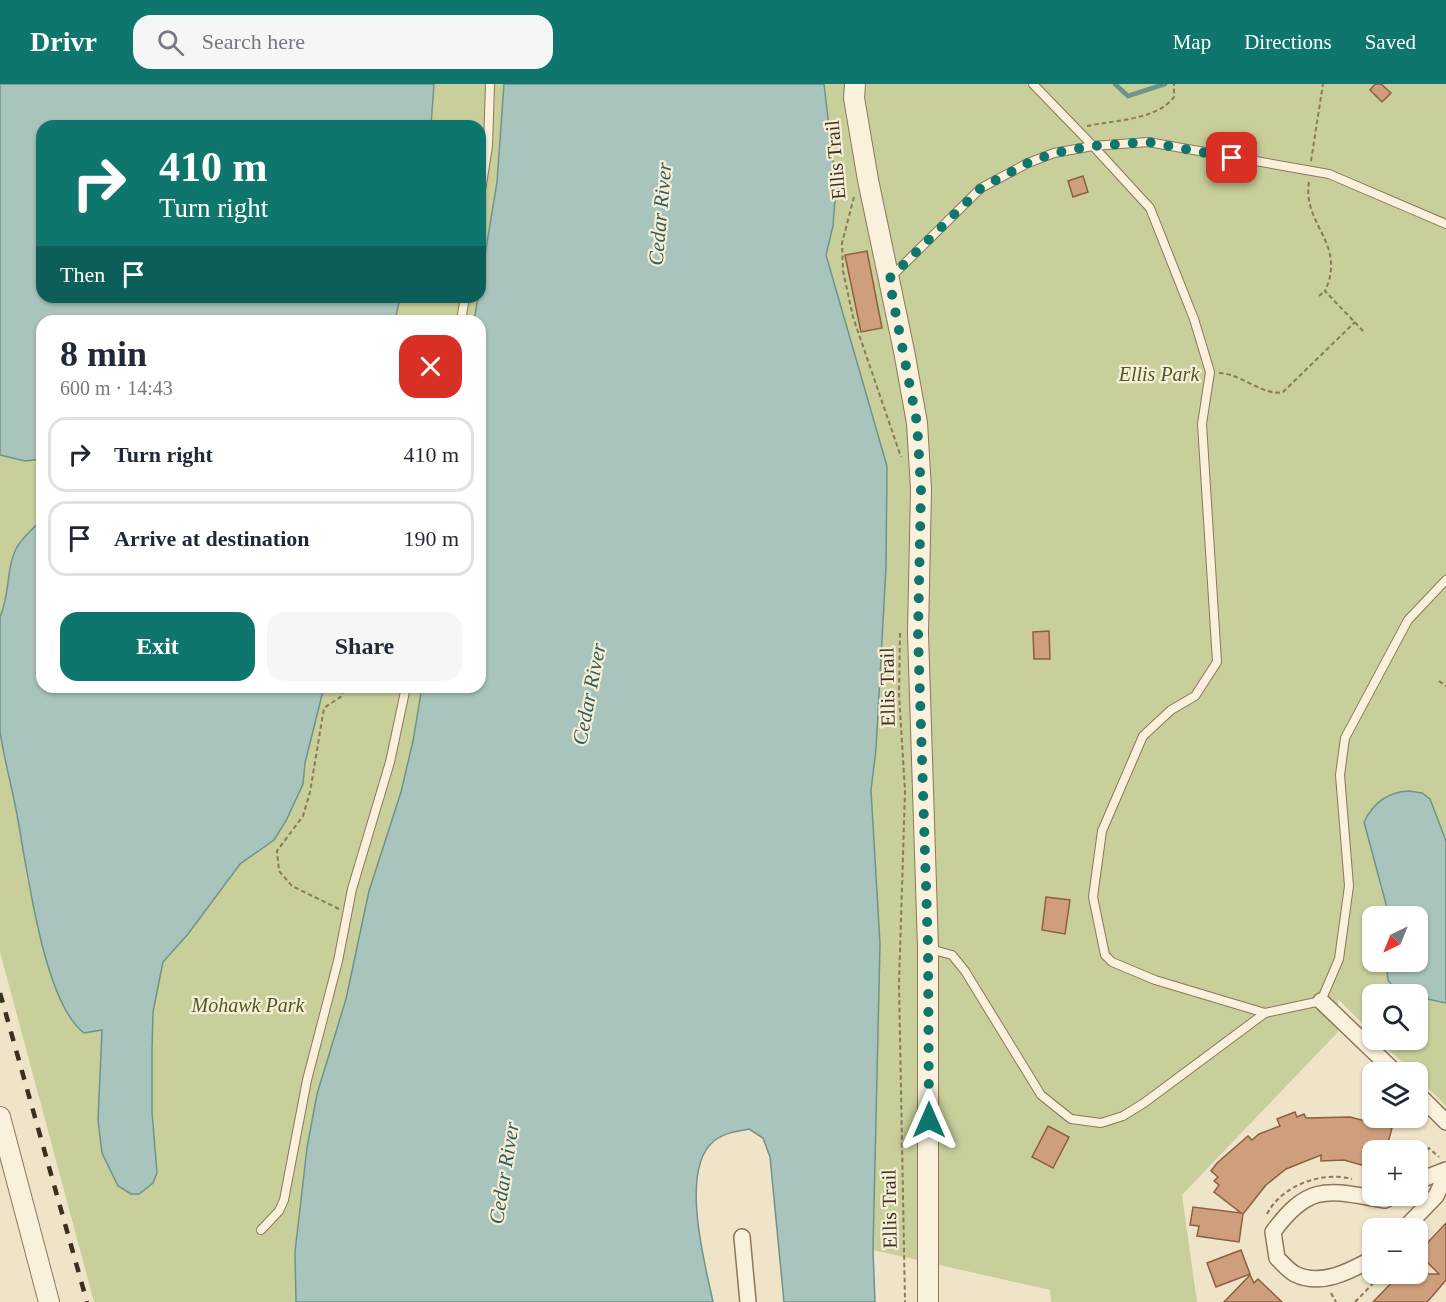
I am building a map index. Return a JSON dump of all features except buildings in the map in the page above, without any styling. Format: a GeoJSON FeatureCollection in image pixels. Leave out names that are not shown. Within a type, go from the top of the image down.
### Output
{"type":"FeatureCollection","features":[{"type":"Feature","properties":{"kind":"street"},"geometry":{"type":"LineString","coordinates":[[855,84],[863,149],[917,423],[921,489],[918,633],[928,948],[928,1302]]}},
{"type":"Feature","properties":{"kind":"street"},"geometry":{"type":"LineString","coordinates":[[863,149],[869,84]]}},
{"type":"Feature","properties":{"kind":"street"},"geometry":{"type":"LineString","coordinates":[[1321,1001],[1385,1062]]}},
{"type":"Feature","properties":{"kind":"street"},"geometry":{"type":"LineString","coordinates":[[1428,1104],[1446,1122]]}},
{"type":"Feature","properties":{"kind":"street"},"geometry":{"type":"LineString","coordinates":[[0,1118],[49,1302]]}},
{"type":"Feature","properties":{"kind":"street"},"geometry":{"type":"LineString","coordinates":[[1428,1177],[1446,1170]]}},
{"type":"Feature","properties":{"kind":"street"},"geometry":{"type":"LineString","coordinates":[[1415,1218],[1436,1196],[1446,1175]]}},
{"type":"Feature","properties":{"kind":"street"},"geometry":{"type":"LineString","coordinates":[[1362,1196],[1333,1191],[1310,1196],[1288,1210],[1273,1232],[1277,1258],[1295,1275],[1323,1279],[1346,1273],[1362,1264]]}},
{"type":"Feature","properties":{"kind":"street"},"geometry":{"type":"LineString","coordinates":[[742,1237],[748,1302]]}},
{"type":"Feature","properties":{"kind":"lane"},"geometry":{"type":"LineString","coordinates":[[486,159],[490,84]]}},
{"type":"Feature","properties":{"kind":"lane"},"geometry":{"type":"LineString","coordinates":[[1033,84],[1150,208],[1194,319],[1210,372],[1202,424],[1217,662],[1195,696],[1171,710],[1143,736],[1102,831],[1093,897],[1105,955],[1112,962],[1155,980],[1265,1013]]}},
{"type":"Feature","properties":{"kind":"lane"},"geometry":{"type":"LineString","coordinates":[[889,279],[981,188],[1028,163],[1054,153],[1093,146],[1148,142],[1329,174],[1446,224]]}},
{"type":"Feature","properties":{"kind":"lane"},"geometry":{"type":"LineString","coordinates":[[928,948],[952,955],[984,1000],[1041,1095],[1071,1119],[1101,1123],[1123,1116],[1265,1013],[1321,1001],[1339,959],[1349,886],[1340,776],[1345,738],[1408,620],[1446,580]]}},
{"type":"Feature","properties":{"kind":"lane"},"geometry":{"type":"LineString","coordinates":[[261,1230],[279,1212],[284,1200],[307,1080],[336,971],[362,848],[390,762],[405,693]]}},
{"type":"Feature","properties":{"kind":"path"},"geometry":{"type":"LineString","coordinates":[[1076,128],[1153,113],[1168,104],[1175,89],[1174,84]]}},
{"type":"Feature","properties":{"kind":"path"},"geometry":{"type":"LineString","coordinates":[[1319,296],[1325,291],[1330,278],[1330,254],[1325,237],[1307,204],[1311,148],[1323,84]]}},
{"type":"Feature","properties":{"kind":"path","name":"Ellis Trail"},"geometry":{"type":"LineString","coordinates":[[854,191],[853,207],[842,243],[843,271],[853,317],[902,460]]}},
{"type":"Feature","properties":{"kind":"path"},"geometry":{"type":"LineString","coordinates":[[1325,291],[1365,333]]}},
{"type":"Feature","properties":{"kind":"path"},"geometry":{"type":"LineString","coordinates":[[1210,372],[1233,374],[1273,392],[1283,392],[1355,322]]}},
{"type":"Feature","properties":{"kind":"path","name":"Ellis Trail"},"geometry":{"type":"LineString","coordinates":[[900,628],[899,694],[905,790],[899,984],[904,1302]]}},
{"type":"Feature","properties":{"kind":"path"},"geometry":{"type":"LineString","coordinates":[[1439,681],[1446,685]]}},
{"type":"Feature","properties":{"kind":"path"},"geometry":{"type":"LineString","coordinates":[[343,693],[342,696],[324,708],[310,792],[303,816],[277,851],[279,872],[292,886],[347,913]]}},
{"type":"Feature","properties":{"kind":"path"},"geometry":{"type":"LineString","coordinates":[[1428,1149],[1446,1163]]}},
{"type":"Feature","properties":{"kind":"path"},"geometry":{"type":"LineString","coordinates":[[1266,1217],[1271,1206],[1298,1184],[1329,1176],[1354,1179]]}},
{"type":"Feature","properties":{"kind":"path"},"geometry":{"type":"LineString","coordinates":[[1355,1302],[1372,1284]]}},
{"type":"Feature","properties":{"kind":"path"},"geometry":{"type":"LineString","coordinates":[[1330,1290],[1336,1302]]}},
{"type":"Feature","properties":{"kind":"green space"},"geometry":{"type":"Polygon","coordinates":[[[434,84],[504,84],[497,182],[486,246],[486,120],[431,120],[434,84]]]}},
{"type":"Feature","properties":{"kind":"green space","name":"Ellis Park"},"geometry":{"type":"Polygon","coordinates":[[[824,84],[1446,84],[1446,1106],[1428,1088],[1428,1062],[1402,1062],[1389,1050],[1428,1050],[1428,984],[1362,984],[1362,1023],[1338,999],[1338,1032],[1182,1195],[1197,1302],[1051,1302],[1050,1290],[873,1250],[880,944],[871,790],[876,749],[886,567],[887,467],[826,255],[833,226],[836,187],[824,84]]]}},
{"type":"Feature","properties":{"kind":"green space"},"geometry":{"type":"Polygon","coordinates":[[[399,303],[476,303],[475,315],[396,315],[399,303]]]}},
{"type":"Feature","properties":{"kind":"green space"},"geometry":{"type":"Polygon","coordinates":[[[0,455],[25,461],[36,460],[36,531],[8,579],[6,603],[0,617],[0,455]]]}},
{"type":"Feature","properties":{"kind":"green space","name":"Mohawk Park"},"geometry":{"type":"Polygon","coordinates":[[[322,693],[421,693],[401,792],[369,891],[346,999],[317,1094],[307,1148],[295,1252],[296,1302],[94,1302],[0,952],[0,730],[27,880],[44,950],[60,999],[94,1031],[102,1030],[98,1120],[102,1153],[157,1173],[152,1112],[153,1012],[163,961],[188,934],[240,864],[274,840],[286,821],[303,784],[305,763],[322,693]]]}},
{"type":"Feature","properties":{"kind":"water"},"geometry":{"type":"Polygon","coordinates":[[[0,84],[434,84],[431,120],[36,120],[36,303],[399,303],[396,315],[36,315],[36,460],[25,461],[0,455],[0,84]]]}},
{"type":"Feature","properties":{"kind":"water","name":"Cedar River"},"geometry":{"type":"Polygon","coordinates":[[[504,84],[824,84],[836,187],[833,226],[826,255],[887,466],[886,567],[876,749],[871,790],[880,944],[873,1250],[875,1302],[784,1302],[770,1157],[763,1138],[749,1129],[726,1134],[714,1141],[704,1154],[698,1173],[697,1218],[713,1302],[296,1302],[295,1252],[307,1148],[317,1094],[346,999],[369,891],[401,792],[421,693],[486,693],[486,315],[475,315],[477,303],[486,303],[486,248],[497,182],[504,84]]]}},
{"type":"Feature","properties":{"kind":"water"},"geometry":{"type":"Polygon","coordinates":[[[36,525],[36,693],[322,693],[305,763],[303,784],[286,821],[274,840],[240,864],[188,934],[163,962],[153,1012],[152,1112],[157,1173],[153,1183],[139,1194],[131,1194],[118,1186],[102,1153],[98,1120],[102,1030],[84,1033],[70,1017],[47,964],[32,899],[0,731],[0,617],[9,572],[17,547],[36,525]]]}},
{"type":"Feature","properties":{"kind":"water"},"geometry":{"type":"Polygon","coordinates":[[[1401,792],[1422,793],[1430,799],[1446,841],[1446,1003],[1428,999],[1428,984],[1391,984],[1388,980],[1387,972],[1428,972],[1428,906],[1386,906],[1364,822],[1377,804],[1388,796],[1401,792]]]}},
{"type":"Feature","properties":{"kind":"waterway"},"geometry":{"type":"LineString","coordinates":[[1115,84],[1128,96],[1165,84]]}},
{"type":"Feature","properties":{"kind":"railway"},"geometry":{"type":"LineString","coordinates":[[0,993],[87,1302]]}},
{"type":"Feature","properties":{"kind":"route"},"geometry":{"type":"LineString","coordinates":[[929,1120],[928,948],[918,633],[921,489],[917,423],[889,279],[981,188],[1028,163],[1054,153],[1093,146],[1148,142],[1232,158]]}}]}
